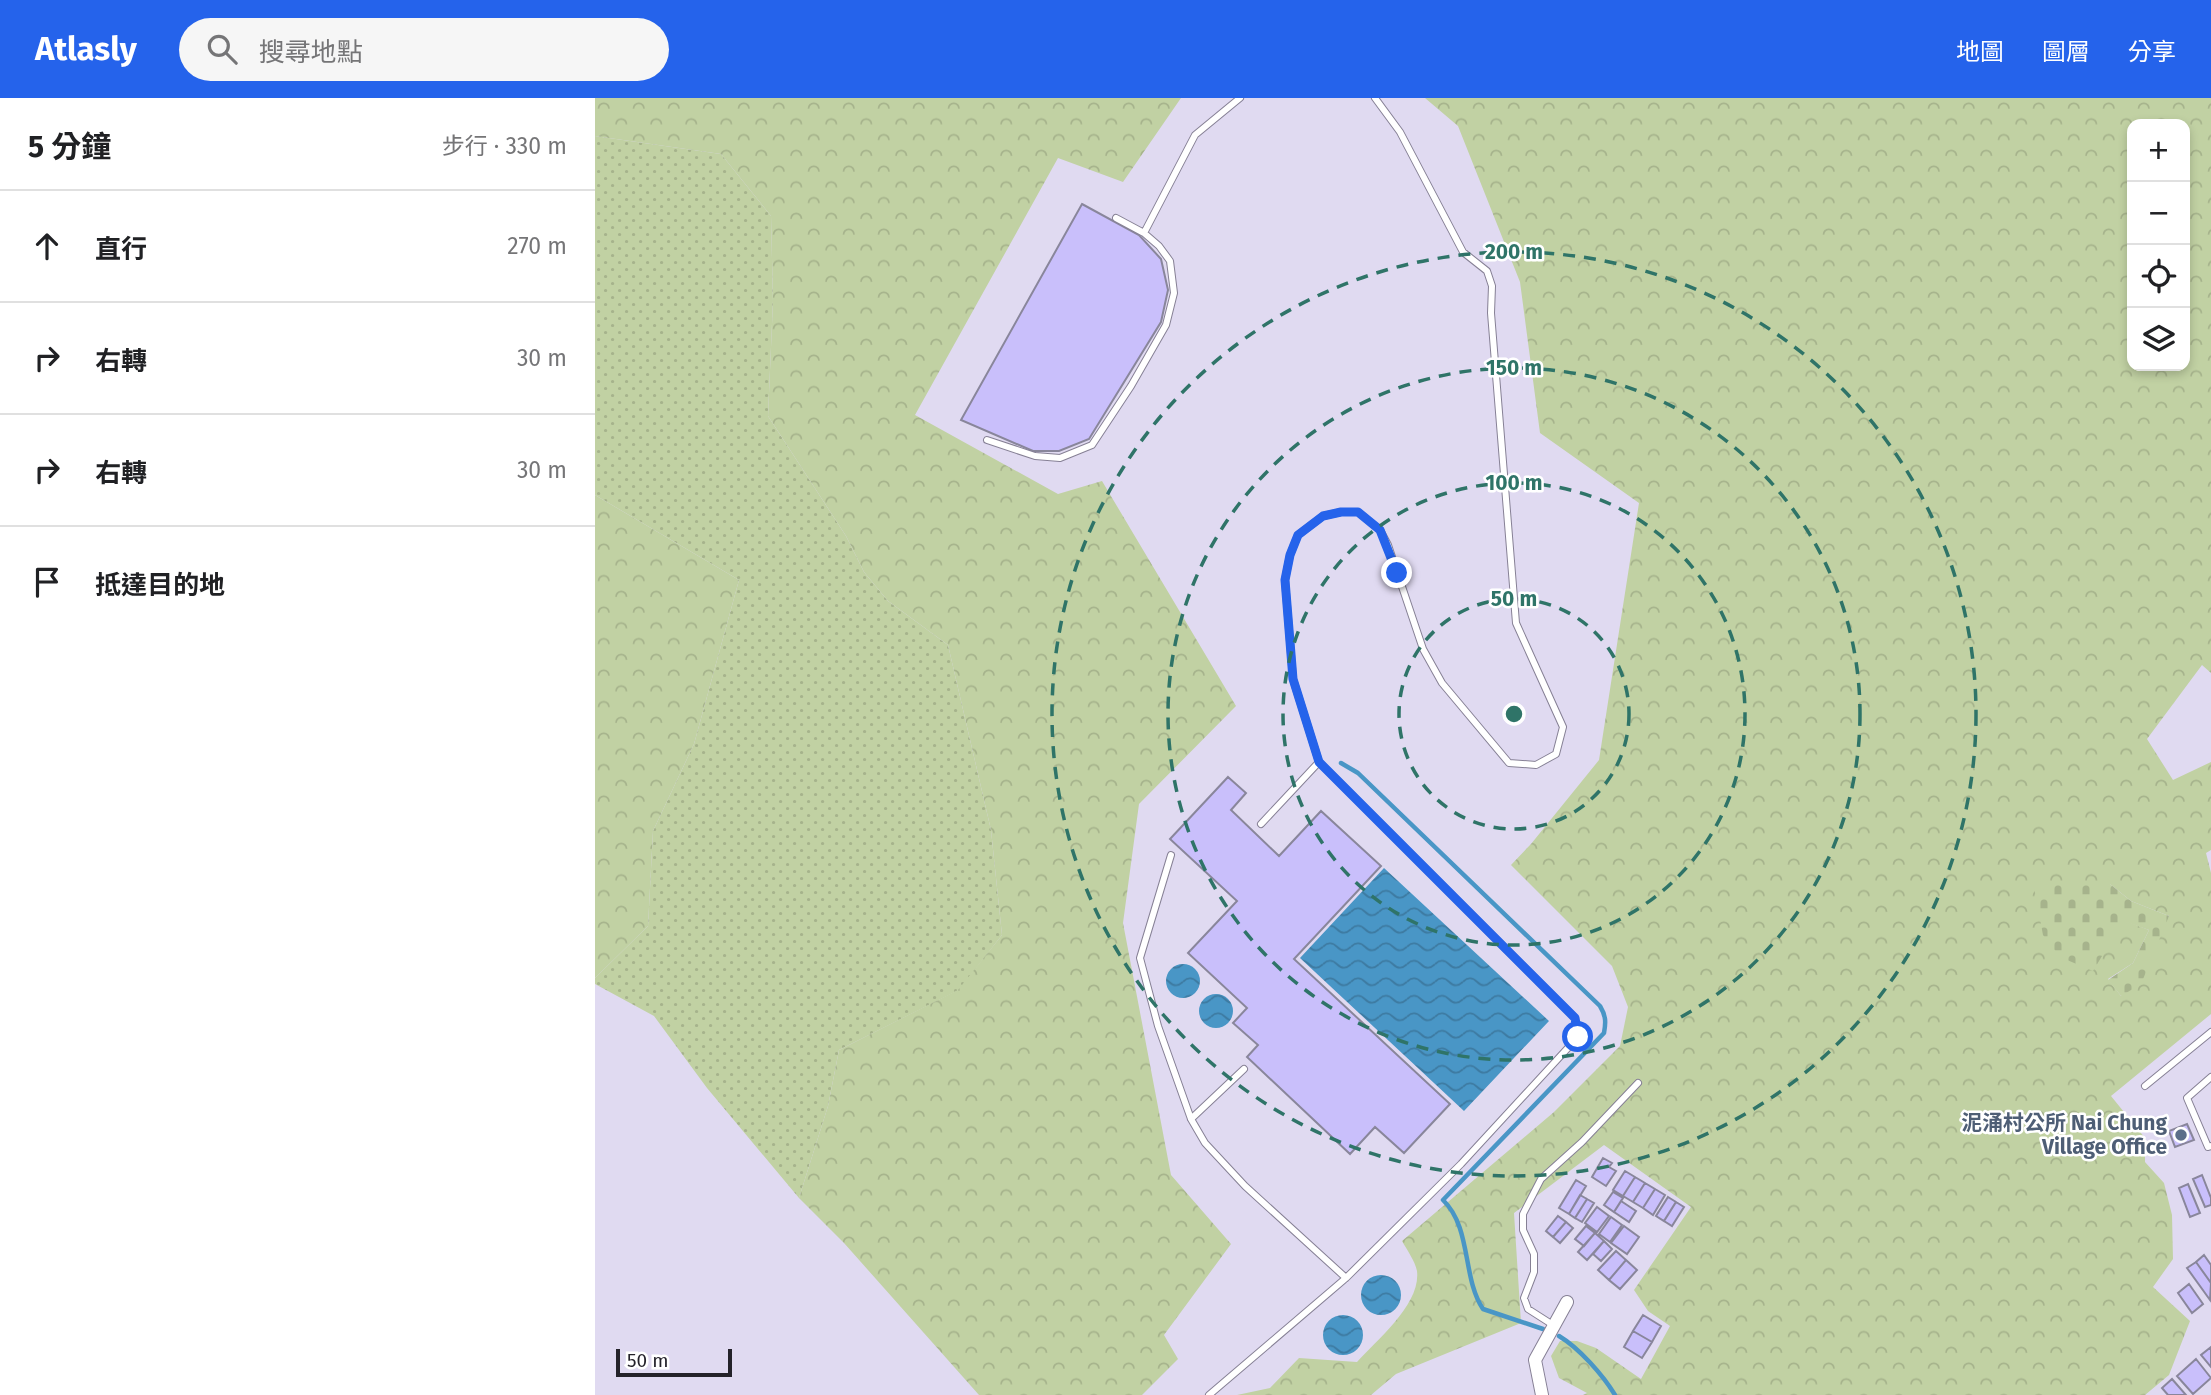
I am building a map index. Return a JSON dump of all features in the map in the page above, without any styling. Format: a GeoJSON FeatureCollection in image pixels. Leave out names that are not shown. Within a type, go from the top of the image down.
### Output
{"type":"FeatureCollection","features":[{"type":"Feature","properties":{"kind":"street"},"geometry":{"type":"LineString","coordinates":[[1542,1395],[1535,1360],[1567,1302]]}},
{"type":"Feature","properties":{"kind":"lane"},"geometry":{"type":"LineString","coordinates":[[1145,233],[1195,135],[1240,98]]}},
{"type":"Feature","properties":{"kind":"lane"},"geometry":{"type":"LineString","coordinates":[[1209,1395],[1346,1278],[1461,1164],[1578,1037],[1575,1018],[1319,762],[1293,679],[1285,580],[1290,555],[1298,535],[1323,516],[1358,512],[1380,530],[1388,545],[1423,649],[1442,683],[1509,764],[1536,765],[1556,754],[1563,727],[1516,623],[1491,313],[1492,286],[1487,271],[1463,251],[1455,239],[1438,201],[1400,132],[1375,98]]}},
{"type":"Feature","properties":{"kind":"lane"},"geometry":{"type":"LineString","coordinates":[[986,440],[1035,456],[1060,458],[1092,445],[1167,325],[1174,293],[1170,261],[1145,233],[1117,218]]}},
{"type":"Feature","properties":{"kind":"lane"},"geometry":{"type":"LineString","coordinates":[[1261,824],[1319,762]]}},
{"type":"Feature","properties":{"kind":"lane"},"geometry":{"type":"LineString","coordinates":[[1171,855],[1140,958],[1158,1026],[1191,1119],[1205,1143],[1245,1186],[1346,1278]]}},
{"type":"Feature","properties":{"kind":"lane"},"geometry":{"type":"LineString","coordinates":[[2145,1086],[2211,1032]]}},
{"type":"Feature","properties":{"kind":"lane"},"geometry":{"type":"LineString","coordinates":[[1191,1119],[1244,1069]]}},
{"type":"Feature","properties":{"kind":"lane"},"geometry":{"type":"LineString","coordinates":[[2211,1077],[2187,1098],[2208,1147],[2211,1146]]}},
{"type":"Feature","properties":{"kind":"lane"},"geometry":{"type":"LineString","coordinates":[[1553,1325],[1528,1309],[1524,1298],[1534,1272],[1534,1254],[1523,1230],[1523,1214],[1541,1179],[1582,1142],[1638,1083]]}},
{"type":"Feature","properties":{"kind":"green space"},"geometry":{"type":"Polygon","coordinates":[[[595,98],[1181,98],[1123,182],[1058,158],[915,415],[1058,494],[1102,481],[1236,706],[1139,804],[1123,923],[1171,1175],[1231,1244],[1164,1335],[1178,1359],[1142,1395],[979,1395],[844,1243],[799,1198],[828,1106],[839,1050],[958,990],[1002,935],[991,830],[948,645],[888,601],[864,572],[846,536],[768,416],[773,301],[771,216],[721,154],[595,136],[595,98]]]}},
{"type":"Feature","properties":{"kind":"green space"},"geometry":{"type":"Polygon","coordinates":[[[1425,98],[2211,98],[2211,673],[2202,665],[2147,739],[2173,780],[2211,762],[2211,850],[2206,853],[2211,873],[2211,1014],[2111,1096],[2145,1138],[2145,1162],[2164,1183],[2172,1215],[2173,1259],[2153,1287],[2190,1321],[2169,1375],[2145,1395],[1583,1395],[1587,1393],[1559,1378],[1551,1356],[1560,1341],[1577,1341],[1596,1348],[1641,1379],[1670,1326],[1648,1311],[1634,1290],[1691,1207],[1604,1145],[1514,1213],[1521,1323],[1396,1374],[1371,1395],[1237,1395],[1270,1388],[1299,1358],[1357,1362],[1396,1320],[1412,1296],[1417,1271],[1402,1241],[1554,1112],[1620,1046],[1628,1007],[1612,966],[1511,865],[1599,760],[1639,503],[1540,433],[1520,282],[1458,126],[1425,98]],[[2110,884],[2123,920],[2149,930],[2133,963],[2108,979],[2121,996],[2169,916],[2131,901],[2110,884]]]}},
{"type":"Feature","properties":{"kind":"green space"},"geometry":{"type":"Polygon","coordinates":[[[595,136],[721,154],[771,216],[773,301],[768,416],[846,536],[864,572],[888,601],[948,645],[991,830],[1002,935],[959,990],[839,1050],[828,1106],[799,1198],[707,1088],[654,1016],[595,984],[595,978],[648,926],[653,831],[694,744],[739,580],[595,495],[595,136]]]}},
{"type":"Feature","properties":{"kind":"green space"},"geometry":{"type":"Polygon","coordinates":[[[595,495],[739,580],[694,744],[653,831],[648,926],[595,978],[595,495]]]}},
{"type":"Feature","properties":{"kind":"green space"},"geometry":{"type":"Polygon","coordinates":[[[2033,882],[2110,884],[2131,901],[2169,916],[2141,984],[2121,996],[2108,980],[2133,963],[2149,930],[2123,921],[2093,971],[2060,957],[2043,935],[2033,882]]]}},
{"type":"Feature","properties":{"kind":"water"},"geometry":{"type":"Polygon","coordinates":[[[1384,868],[1549,1021],[1464,1111],[1300,958],[1384,868]]]}},
{"type":"Feature","properties":{"kind":"water"},"geometry":{"type":"Polygon","coordinates":[[[1183,964],[1195,969],[1200,981],[1195,993],[1183,998],[1171,993],[1166,981],[1171,969],[1183,964]]]}},
{"type":"Feature","properties":{"kind":"water"},"geometry":{"type":"Polygon","coordinates":[[[1216,994],[1228,999],[1233,1011],[1228,1023],[1216,1028],[1204,1023],[1199,1011],[1204,999],[1216,994]]]}},
{"type":"Feature","properties":{"kind":"water"},"geometry":{"type":"Polygon","coordinates":[[[1381,1275],[1395,1281],[1401,1295],[1395,1309],[1381,1315],[1367,1309],[1361,1295],[1367,1281],[1381,1275]]]}},
{"type":"Feature","properties":{"kind":"water"},"geometry":{"type":"Polygon","coordinates":[[[1343,1315],[1357,1321],[1363,1335],[1357,1349],[1343,1355],[1329,1349],[1323,1335],[1329,1321],[1343,1315]]]}},
{"type":"Feature","properties":{"kind":"building"},"geometry":{"type":"Polygon","coordinates":[[[1082,204],[1139,235],[1161,259],[1168,290],[1161,322],[1089,439],[1059,451],[1033,451],[961,420],[1082,204]]]}},
{"type":"Feature","properties":{"kind":"building"},"geometry":{"type":"Polygon","coordinates":[[[1228,777],[1246,793],[1231,810],[1279,856],[1321,811],[1381,866],[1294,959],[1450,1104],[1404,1153],[1375,1127],[1350,1154],[1247,1057],[1258,1045],[1233,1023],[1247,1008],[1188,953],[1237,901],[1170,839],[1228,777]]]}},
{"type":"Feature","properties":{"kind":"building","name":"泥涌村公所 Nai Chung Village Office"},"geometry":{"type":"Polygon","coordinates":[[[2187,1124],[2194,1140],[2175,1147],[2169,1131],[2187,1124]]]}},
{"type":"Feature","properties":{"kind":"building"},"geometry":{"type":"Polygon","coordinates":[[[1603,1158],[1612,1163],[1609,1167],[1616,1171],[1606,1186],[1592,1177],[1603,1158]]]}},
{"type":"Feature","properties":{"kind":"building"},"geometry":{"type":"Polygon","coordinates":[[[1625,1171],[1635,1177],[1623,1196],[1613,1190],[1625,1171]]]}},
{"type":"Feature","properties":{"kind":"building"},"geometry":{"type":"Polygon","coordinates":[[[2202,1175],[2211,1198],[2211,1205],[2205,1207],[2193,1179],[2202,1175]]]}},
{"type":"Feature","properties":{"kind":"building"},"geometry":{"type":"Polygon","coordinates":[[[1635,1177],[1645,1183],[1633,1202],[1623,1196],[1635,1177]]]}},
{"type":"Feature","properties":{"kind":"building"},"geometry":{"type":"Polygon","coordinates":[[[1576,1180],[1586,1186],[1569,1214],[1559,1208],[1576,1180]]]}},
{"type":"Feature","properties":{"kind":"building"},"geometry":{"type":"Polygon","coordinates":[[[1645,1183],[1655,1189],[1643,1208],[1633,1202],[1645,1183]]]}},
{"type":"Feature","properties":{"kind":"building"},"geometry":{"type":"Polygon","coordinates":[[[2188,1184],[2200,1213],[2190,1217],[2179,1188],[2188,1184]]]}},
{"type":"Feature","properties":{"kind":"building"},"geometry":{"type":"Polygon","coordinates":[[[1655,1189],[1665,1195],[1653,1215],[1643,1208],[1655,1189]]]}},
{"type":"Feature","properties":{"kind":"building"},"geometry":{"type":"Polygon","coordinates":[[[1613,1192],[1623,1198],[1614,1212],[1604,1205],[1613,1192]]]}},
{"type":"Feature","properties":{"kind":"building"},"geometry":{"type":"Polygon","coordinates":[[[1580,1195],[1587,1199],[1575,1218],[1569,1214],[1580,1195]]]}},
{"type":"Feature","properties":{"kind":"building"},"geometry":{"type":"Polygon","coordinates":[[[1668,1197],[1676,1202],[1664,1221],[1656,1216],[1668,1197]]]}},
{"type":"Feature","properties":{"kind":"building"},"geometry":{"type":"Polygon","coordinates":[[[1587,1199],[1594,1203],[1582,1222],[1575,1218],[1587,1199]]]}},
{"type":"Feature","properties":{"kind":"building"},"geometry":{"type":"Polygon","coordinates":[[[1621,1201],[1636,1211],[1629,1222],[1614,1212],[1621,1201]]]}},
{"type":"Feature","properties":{"kind":"building"},"geometry":{"type":"Polygon","coordinates":[[[1676,1202],[1684,1207],[1672,1226],[1664,1221],[1676,1202]]]}},
{"type":"Feature","properties":{"kind":"building"},"geometry":{"type":"Polygon","coordinates":[[[1597,1207],[1609,1216],[1597,1232],[1585,1223],[1597,1207]]]}},
{"type":"Feature","properties":{"kind":"building"},"geometry":{"type":"Polygon","coordinates":[[[1558,1216],[1566,1222],[1553,1237],[1546,1231],[1558,1216]]]}},
{"type":"Feature","properties":{"kind":"building"},"geometry":{"type":"Polygon","coordinates":[[[1611,1217],[1622,1225],[1610,1242],[1599,1234],[1611,1217]]]}},
{"type":"Feature","properties":{"kind":"building"},"geometry":{"type":"Polygon","coordinates":[[[1566,1222],[1573,1228],[1560,1243],[1553,1237],[1566,1222]]]}},
{"type":"Feature","properties":{"kind":"building"},"geometry":{"type":"Polygon","coordinates":[[[1586,1226],[1595,1233],[1584,1246],[1575,1239],[1586,1226]]]}},
{"type":"Feature","properties":{"kind":"building"},"geometry":{"type":"Polygon","coordinates":[[[1624,1226],[1639,1237],[1627,1254],[1611,1243],[1624,1226]]]}},
{"type":"Feature","properties":{"kind":"building"},"geometry":{"type":"Polygon","coordinates":[[[1595,1233],[1604,1241],[1587,1260],[1578,1252],[1595,1233]]]}},
{"type":"Feature","properties":{"kind":"building"},"geometry":{"type":"Polygon","coordinates":[[[1604,1241],[1612,1249],[1601,1261],[1593,1254],[1604,1241]]]}},
{"type":"Feature","properties":{"kind":"building"},"geometry":{"type":"Polygon","coordinates":[[[1616,1251],[1626,1260],[1609,1280],[1598,1270],[1616,1251]]]}},
{"type":"Feature","properties":{"kind":"building"},"geometry":{"type":"Polygon","coordinates":[[[2204,1255],[2211,1265],[2211,1283],[2196,1262],[2204,1255]]]}},
{"type":"Feature","properties":{"kind":"building"},"geometry":{"type":"Polygon","coordinates":[[[1626,1260],[1637,1270],[1620,1289],[1609,1280],[1626,1260]]]}},
{"type":"Feature","properties":{"kind":"building"},"geometry":{"type":"Polygon","coordinates":[[[2196,1262],[2211,1283],[2210,1300],[2187,1268],[2196,1262]]]}},
{"type":"Feature","properties":{"kind":"building"},"geometry":{"type":"Polygon","coordinates":[[[2189,1284],[2203,1304],[2192,1313],[2178,1293],[2189,1284]]]}},
{"type":"Feature","properties":{"kind":"building"},"geometry":{"type":"Polygon","coordinates":[[[1643,1315],[1661,1326],[1652,1342],[1633,1331],[1643,1315]]]}},
{"type":"Feature","properties":{"kind":"building"},"geometry":{"type":"Polygon","coordinates":[[[1633,1331],[1652,1342],[1642,1358],[1624,1347],[1633,1331]]]}},
{"type":"Feature","properties":{"kind":"building"},"geometry":{"type":"Polygon","coordinates":[[[2211,1347],[2211,1367],[2201,1355],[2211,1347]]]}},
{"type":"Feature","properties":{"kind":"building"},"geometry":{"type":"Polygon","coordinates":[[[2196,1359],[2211,1378],[2193,1394],[2177,1376],[2196,1359]]]}},
{"type":"Feature","properties":{"kind":"building"},"geometry":{"type":"Polygon","coordinates":[[[2172,1379],[2186,1395],[2168,1395],[2162,1388],[2172,1379]]]}},
{"type":"Feature","properties":{"kind":"waterway"},"geometry":{"type":"LineString","coordinates":[[1341,763],[1358,773],[1600,1006],[1603,1013],[1604,1033],[1443,1200],[1459,1224],[1472,1283],[1483,1309],[1543,1329]]}},
{"type":"Feature","properties":{"kind":"waterway"},"geometry":{"type":"LineString","coordinates":[[1559,1336],[1590,1362],[1615,1395]]}},
{"type":"Feature","properties":{"kind":"place","name":"泥涌村公所 Nai Chung Village Office"},"geometry":{"type":"Point","coordinates":[2181,1135]}},
{"type":"Feature","properties":{"kind":"route"},"geometry":{"type":"LineString","coordinates":[[1397,573],[1380,530],[1358,512],[1323,516],[1298,535],[1290,555],[1285,580],[1288,634],[1293,679],[1319,762],[1575,1018],[1578,1037]]}}]}
